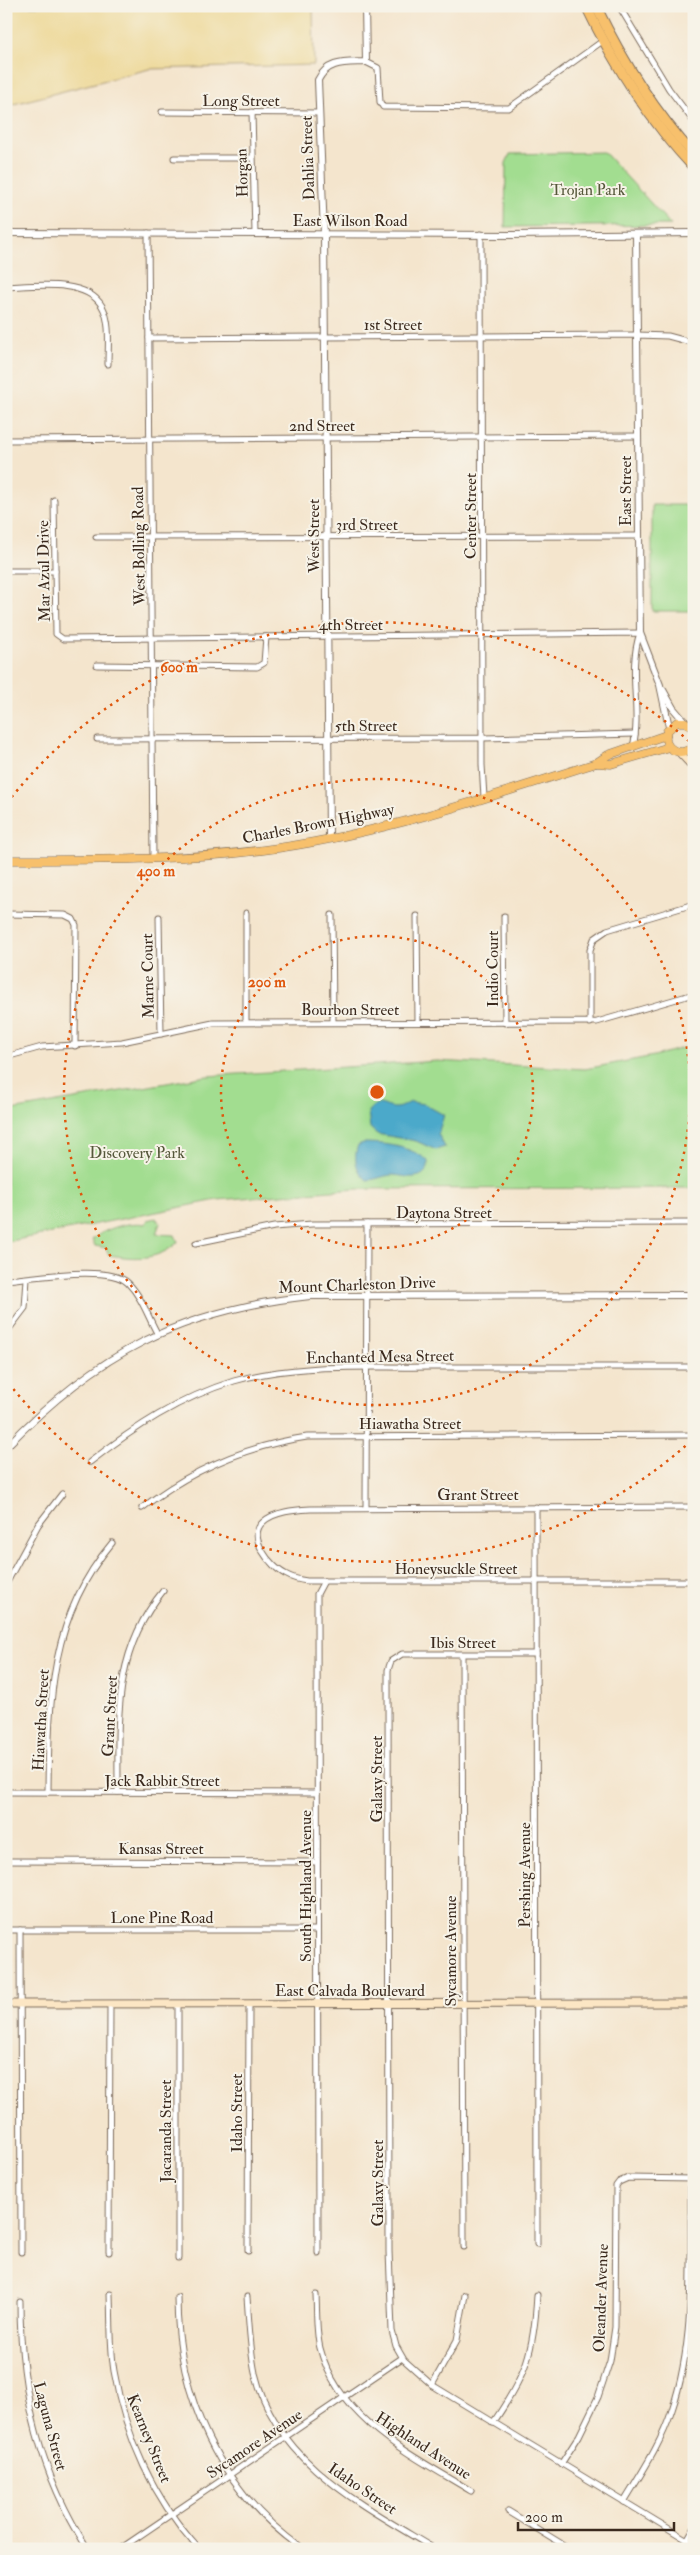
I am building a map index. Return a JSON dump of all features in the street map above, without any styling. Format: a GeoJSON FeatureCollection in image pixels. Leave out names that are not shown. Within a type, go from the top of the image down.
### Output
{"type":"FeatureCollection","features":[{"type":"Feature","properties":{"kind":"highway"},"geometry":{"type":"LineString","coordinates":[[586,6],[606,38],[639,101],[692,162]]}},
{"type":"Feature","properties":{"kind":"highway"},"geometry":{"type":"LineString","coordinates":[[596,6],[606,38]]}},
{"type":"Feature","properties":{"kind":"main road","name":"Charles Brown Highway"},"geometry":{"type":"LineString","coordinates":[[6,860],[153,859],[228,854],[329,838],[484,797],[596,763],[608,755],[633,748],[667,731],[676,722],[691,726]]}},
{"type":"Feature","properties":{"kind":"main road"},"geometry":{"type":"LineString","coordinates":[[667,731],[669,747],[679,752],[694,768]]}},
{"type":"Feature","properties":{"kind":"main road","name":"Charles Brown Highway"},"geometry":{"type":"LineString","coordinates":[[596,763],[611,764],[669,747]]}},
{"type":"Feature","properties":{"kind":"main road"},"geometry":{"type":"LineString","coordinates":[[679,752],[693,747],[694,751]]}},
{"type":"Feature","properties":{"kind":"main road","name":"East Calvada Boulevard"},"geometry":{"type":"LineString","coordinates":[[6,2004],[694,2003]]}},
{"type":"Feature","properties":{"kind":"street"},"geometry":{"type":"LineString","coordinates":[[365,6],[366,62],[378,68],[380,102],[383,107],[509,108],[606,38]]}},
{"type":"Feature","properties":{"kind":"street"},"geometry":{"type":"LineString","coordinates":[[618,6],[663,80],[694,122]]}},
{"type":"Feature","properties":{"kind":"street","name":"Dahlia Street"},"geometry":{"type":"LineString","coordinates":[[324,234],[318,80],[330,65],[366,62]]}},
{"type":"Feature","properties":{"kind":"street","name":"Long Street"},"geometry":{"type":"LineString","coordinates":[[162,112],[319,112]]}},
{"type":"Feature","properties":{"kind":"street","name":"Horgan"},"geometry":{"type":"LineString","coordinates":[[252,112],[255,234]]}},
{"type":"Feature","properties":{"kind":"street"},"geometry":{"type":"LineString","coordinates":[[174,158],[252,158]]}},
{"type":"Feature","properties":{"kind":"street","name":"East Wilson Road"},"geometry":{"type":"LineString","coordinates":[[6,233],[694,233]]}},
{"type":"Feature","properties":{"kind":"street","name":"West Bolling Road"},"geometry":{"type":"LineString","coordinates":[[148,233],[153,859]]}},
{"type":"Feature","properties":{"kind":"street","name":"West Street"},"geometry":{"type":"LineString","coordinates":[[324,234],[329,838]]}},
{"type":"Feature","properties":{"kind":"street","name":"Center Street"},"geometry":{"type":"LineString","coordinates":[[480,234],[484,797]]}},
{"type":"Feature","properties":{"kind":"street","name":"East Street"},"geometry":{"type":"LineString","coordinates":[[633,748],[635,734],[633,681],[636,645],[640,633],[636,234]]}},
{"type":"Feature","properties":{"kind":"street"},"geometry":{"type":"LineString","coordinates":[[6,287],[61,286],[81,289],[102,305],[108,331],[108,364]]}},
{"type":"Feature","properties":{"kind":"street","name":"1st Street"},"geometry":{"type":"LineString","coordinates":[[149,338],[637,335],[668,336],[694,343]]}},
{"type":"Feature","properties":{"kind":"street","name":"2nd Street"},"geometry":{"type":"LineString","coordinates":[[6,440],[638,436]]}},
{"type":"Feature","properties":{"kind":"street","name":"Mar Azul Drive"},"geometry":{"type":"LineString","coordinates":[[54,500],[56,634],[63,639]]}},
{"type":"Feature","properties":{"kind":"street","name":"3rd Street"},"geometry":{"type":"LineString","coordinates":[[96,537],[639,536]]}},
{"type":"Feature","properties":{"kind":"street"},"geometry":{"type":"LineString","coordinates":[[6,571],[55,571]]}},
{"type":"Feature","properties":{"kind":"street"},"geometry":{"type":"LineString","coordinates":[[640,633],[660,685],[673,708],[691,726]]}},
{"type":"Feature","properties":{"kind":"street","name":"4th Street"},"geometry":{"type":"LineString","coordinates":[[63,639],[640,633]]}},
{"type":"Feature","properties":{"kind":"street"},"geometry":{"type":"LineString","coordinates":[[97,665],[257,667],[264,663],[266,637]]}},
{"type":"Feature","properties":{"kind":"street"},"geometry":{"type":"LineString","coordinates":[[660,685],[667,731]]}},
{"type":"Feature","properties":{"kind":"street","name":"5th Street"},"geometry":{"type":"LineString","coordinates":[[97,739],[483,738],[635,734]]}},
{"type":"Feature","properties":{"kind":"street"},"geometry":{"type":"LineString","coordinates":[[590,1022],[590,950],[594,938],[607,930],[694,904]]}},
{"type":"Feature","properties":{"kind":"street"},"geometry":{"type":"LineString","coordinates":[[6,914],[57,914],[71,918],[76,925],[75,1046]]}},
{"type":"Feature","properties":{"kind":"street"},"geometry":{"type":"LineString","coordinates":[[246,914],[246,1021]]}},
{"type":"Feature","properties":{"kind":"street"},"geometry":{"type":"LineString","coordinates":[[332,915],[333,1022]]}},
{"type":"Feature","properties":{"kind":"street"},"geometry":{"type":"LineString","coordinates":[[417,916],[418,1022]]}},
{"type":"Feature","properties":{"kind":"street","name":"Indio Court"},"geometry":{"type":"LineString","coordinates":[[504,916],[505,1022]]}},
{"type":"Feature","properties":{"kind":"street","name":"Marne Court"},"geometry":{"type":"LineString","coordinates":[[159,917],[161,1034]]}},
{"type":"Feature","properties":{"kind":"street","name":"Bourbon Street"},"geometry":{"type":"LineString","coordinates":[[6,1056],[31,1049],[122,1042],[213,1023],[246,1021],[590,1022],[608,1020],[694,994]]}},
{"type":"Feature","properties":{"kind":"street","name":"Daytona Street"},"geometry":{"type":"LineString","coordinates":[[196,1243],[280,1226],[694,1223]]}},
{"type":"Feature","properties":{"kind":"street"},"geometry":{"type":"LineString","coordinates":[[366,1507],[367,1224]]}},
{"type":"Feature","properties":{"kind":"street"},"geometry":{"type":"LineString","coordinates":[[6,1280],[99,1272],[117,1275],[128,1283],[137,1295],[157,1333]]}},
{"type":"Feature","properties":{"kind":"street"},"geometry":{"type":"LineString","coordinates":[[6,1333],[25,1308],[27,1279]]}},
{"type":"Feature","properties":{"kind":"street","name":"Mount Charleston Drive"},"geometry":{"type":"LineString","coordinates":[[6,1447],[66,1390],[104,1362],[157,1333],[224,1309],[264,1301],[310,1296],[694,1295]]}},
{"type":"Feature","properties":{"kind":"street","name":"Enchanted Mesa Street"},"geometry":{"type":"LineString","coordinates":[[90,1462],[137,1426],[170,1407],[235,1381],[293,1369],[694,1367]]}},
{"type":"Feature","properties":{"kind":"street","name":"Hiawatha Street"},"geometry":{"type":"LineString","coordinates":[[142,1508],[204,1468],[246,1451],[307,1437],[694,1435]]}},
{"type":"Feature","properties":{"kind":"street"},"geometry":{"type":"LineString","coordinates":[[6,1584],[20,1554],[38,1525],[62,1494]]}},
{"type":"Feature","properties":{"kind":"street","name":"Grant Street"},"geometry":{"type":"LineString","coordinates":[[265,1521],[290,1511],[366,1507],[694,1506]]}},
{"type":"Feature","properties":{"kind":"street","name":"Pershing Avenue"},"geometry":{"type":"LineString","coordinates":[[536,1507],[536,2244]]}},
{"type":"Feature","properties":{"kind":"street","name":"Honeysuckle Street"},"geometry":{"type":"LineString","coordinates":[[265,1521],[259,1526],[258,1540],[270,1562],[286,1575],[297,1580],[694,1580]]}},
{"type":"Feature","properties":{"kind":"street","name":"Hiawatha Street"},"geometry":{"type":"LineString","coordinates":[[48,1792],[50,1695],[59,1644],[76,1599],[92,1569],[112,1543]]}},
{"type":"Feature","properties":{"kind":"street","name":"South Highland Avenue"},"geometry":{"type":"LineString","coordinates":[[318,2253],[316,1594],[324,1581]]}},
{"type":"Feature","properties":{"kind":"street","name":"Grant Street"},"geometry":{"type":"LineString","coordinates":[[118,1792],[118,1730],[122,1677],[143,1619],[163,1591]]}},
{"type":"Feature","properties":{"kind":"street","name":"Ibis Street"},"geometry":{"type":"LineString","coordinates":[[391,1661],[402,1654],[536,1654]]}},
{"type":"Feature","properties":{"kind":"street","name":"Sycamore Avenue"},"geometry":{"type":"LineString","coordinates":[[462,1655],[464,2247]]}},
{"type":"Feature","properties":{"kind":"street","name":"Galaxy Street"},"geometry":{"type":"LineString","coordinates":[[391,1661],[388,1670],[389,2251],[392,2331],[402,2358],[432,2385],[694,2544]]}},
{"type":"Feature","properties":{"kind":"street","name":"Jack Rabbit Street"},"geometry":{"type":"LineString","coordinates":[[6,1792],[317,1793]]}},
{"type":"Feature","properties":{"kind":"street","name":"Kansas Street"},"geometry":{"type":"LineString","coordinates":[[6,1862],[317,1862]]}},
{"type":"Feature","properties":{"kind":"street","name":"Lone Pine Road"},"geometry":{"type":"LineString","coordinates":[[6,1930],[318,1930]]}},
{"type":"Feature","properties":{"kind":"street"},"geometry":{"type":"LineString","coordinates":[[20,1930],[21,2252]]}},
{"type":"Feature","properties":{"kind":"street"},"geometry":{"type":"LineString","coordinates":[[109,2252],[110,2004]]}},
{"type":"Feature","properties":{"kind":"street","name":"Jacaranda Street"},"geometry":{"type":"LineString","coordinates":[[178,2004],[178,2258]]}},
{"type":"Feature","properties":{"kind":"street","name":"Idaho Street"},"geometry":{"type":"LineString","coordinates":[[248,2251],[249,2004]]}},
{"type":"Feature","properties":{"kind":"street","name":"Oleander Avenue"},"geometry":{"type":"LineString","coordinates":[[561,2464],[579,2436],[598,2397],[610,2361],[615,2327],[615,2193],[619,2182],[628,2178],[692,2179]]}},
{"type":"Feature","properties":{"kind":"street"},"geometry":{"type":"LineString","coordinates":[[624,2502],[663,2434],[683,2368],[689,2330],[692,2179]]}},
{"type":"Feature","properties":{"kind":"street","name":"Kearney Street"},"geometry":{"type":"LineString","coordinates":[[110,2294],[112,2354],[119,2396],[139,2456],[171,2514],[198,2549]]}},
{"type":"Feature","properties":{"kind":"street"},"geometry":{"type":"LineString","coordinates":[[316,2295],[320,2346],[326,2367],[343,2397]]}},
{"type":"Feature","properties":{"kind":"street"},"geometry":{"type":"LineString","coordinates":[[432,2385],[457,2340],[465,2295]]}},
{"type":"Feature","properties":{"kind":"street"},"geometry":{"type":"LineString","coordinates":[[493,2422],[516,2388],[529,2358],[535,2332],[537,2295]]}},
{"type":"Feature","properties":{"kind":"street"},"geometry":{"type":"LineString","coordinates":[[177,2297],[181,2357],[189,2394],[204,2433],[229,2476],[268,2520],[304,2549]]}},
{"type":"Feature","properties":{"kind":"street","name":"Idaho Street"},"geometry":{"type":"LineString","coordinates":[[247,2297],[256,2374],[267,2405],[287,2437],[302,2456],[334,2486],[433,2548]]}},
{"type":"Feature","properties":{"kind":"street","name":"Laguna Street"},"geometry":{"type":"LineString","coordinates":[[20,2302],[25,2381],[37,2437],[66,2514],[88,2549]]}},
{"type":"Feature","properties":{"kind":"street","name":"Sycamore Avenue"},"geometry":{"type":"LineString","coordinates":[[120,2549],[402,2358]]}},
{"type":"Feature","properties":{"kind":"street","name":"Highland Avenue"},"geometry":{"type":"LineString","coordinates":[[343,2397],[379,2433],[471,2491]]}},
{"type":"Feature","properties":{"kind":"street"},"geometry":{"type":"LineString","coordinates":[[508,2511],[570,2549]]}},
{"type":"Feature","properties":{"kind":"street"},"geometry":{"type":"LineString","coordinates":[[687,2540],[694,2528]]}},
{"type":"Feature","properties":{"kind":"green space","name":"Trojan Park"},"geometry":{"type":"Polygon","coordinates":[[[604,152],[671,225],[505,227],[506,163],[510,154],[604,152]]]}},
{"type":"Feature","properties":{"kind":"green space"},"geometry":{"type":"Polygon","coordinates":[[[652,505],[694,505],[694,611],[652,611],[652,505]]]}},
{"type":"Feature","properties":{"kind":"green space","name":"Discovery Park"},"geometry":{"type":"Polygon","coordinates":[[[694,1045],[694,1188],[357,1189],[217,1200],[6,1242],[6,1111],[207,1076],[437,1061],[585,1069],[654,1056],[694,1045]]]}},
{"type":"Feature","properties":{"kind":"green space"},"geometry":{"type":"Polygon","coordinates":[[[156,1218],[160,1223],[156,1234],[175,1235],[178,1242],[154,1256],[137,1258],[109,1255],[106,1248],[95,1246],[92,1240],[103,1232],[117,1227],[139,1223],[145,1224],[148,1220],[156,1218]]]}},
{"type":"Feature","properties":{"kind":"sand"},"geometry":{"type":"Polygon","coordinates":[[[6,6],[313,6],[314,65],[149,69],[6,106],[6,6]]]}},
{"type":"Feature","properties":{"kind":"water"},"geometry":{"type":"Polygon","coordinates":[[[411,1102],[424,1104],[444,1115],[438,1134],[445,1147],[436,1150],[416,1141],[377,1134],[370,1128],[368,1111],[372,1107],[381,1104],[395,1108],[411,1102]]]}},
{"type":"Feature","properties":{"kind":"water"},"geometry":{"type":"Polygon","coordinates":[[[363,1143],[388,1145],[414,1152],[428,1161],[428,1168],[425,1173],[416,1177],[391,1175],[367,1180],[360,1173],[356,1164],[356,1150],[358,1145],[363,1143]]]}}]}
